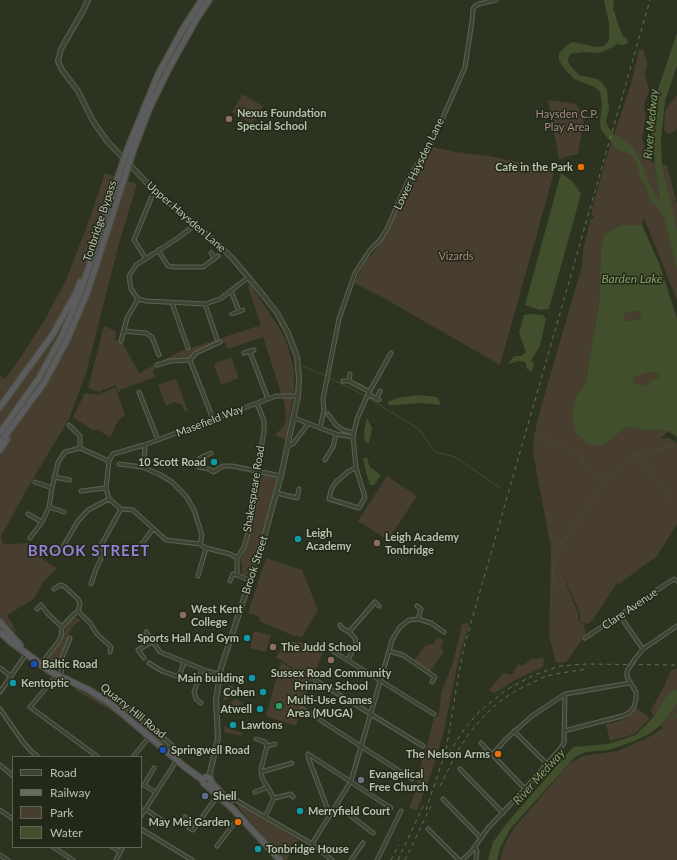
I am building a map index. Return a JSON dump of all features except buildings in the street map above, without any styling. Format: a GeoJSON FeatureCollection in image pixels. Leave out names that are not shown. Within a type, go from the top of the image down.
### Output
{"type":"FeatureCollection","features":[{"type":"Feature","properties":{"kind":"highway","name":"Tonbridge Bypass"},"geometry":{"type":"LineString","coordinates":[[0,443],[44,383],[77,318],[87,293],[123,172],[128,148],[158,75],[183,28],[202,0]]}},
{"type":"Feature","properties":{"kind":"highway","name":"Tonbridge Bypass"},"geometry":{"type":"LineString","coordinates":[[0,433],[39,378],[62,336],[81,291],[98,238],[123,172],[133,152],[149,110],[169,68],[193,24],[209,0]]}},
{"type":"Feature","properties":{"kind":"highway"},"geometry":{"type":"LineString","coordinates":[[0,407],[57,328],[76,293],[98,238]]}},
{"type":"Feature","properties":{"kind":"highway"},"geometry":{"type":"LineString","coordinates":[[0,450],[22,415]]}},
{"type":"Feature","properties":{"kind":"highway","name":"Quarry Hill Road"},"geometry":{"type":"LineString","coordinates":[[0,622],[27,652],[41,664],[51,672],[102,697],[150,736],[174,758],[207,781],[229,802],[233,809]]}},
{"type":"Feature","properties":{"kind":"highway","name":"Quarry Hill Road"},"geometry":{"type":"LineString","coordinates":[[0,632],[11,642],[27,652]]}},
{"type":"Feature","properties":{"kind":"highway","name":"Quarry Hill Road"},"geometry":{"type":"LineString","coordinates":[[207,781],[218,795],[240,816],[280,860]]}},
{"type":"Feature","properties":{"kind":"street","name":"Upper Haysden Lane"},"geometry":{"type":"LineString","coordinates":[[88,0],[61,49],[58,61],[62,70],[78,91],[93,121],[107,141],[150,186],[172,206],[196,224],[233,259],[277,313],[288,332],[297,357],[298,369],[298,396],[288,446]]}},
{"type":"Feature","properties":{"kind":"street","name":"Lower Haysden Lane"},"geometry":{"type":"LineString","coordinates":[[320,428],[324,410],[323,399],[339,319],[355,273],[370,250],[380,240],[387,229],[412,174],[434,138],[461,78],[467,56],[473,9],[479,4],[496,0]]}},
{"type":"Feature","properties":{"kind":"street"},"geometry":{"type":"LineString","coordinates":[[146,259],[134,240],[152,196]]}},
{"type":"Feature","properties":{"kind":"street"},"geometry":{"type":"LineString","coordinates":[[196,224],[136,266],[129,276],[130,289],[138,299],[172,303],[205,304],[220,299],[249,277]]}},
{"type":"Feature","properties":{"kind":"street"},"geometry":{"type":"LineString","coordinates":[[158,250],[168,266],[175,267],[203,267],[216,257],[211,253]]}},
{"type":"Feature","properties":{"kind":"street"},"geometry":{"type":"LineString","coordinates":[[231,291],[239,311]]}},
{"type":"Feature","properties":{"kind":"street"},"geometry":{"type":"LineString","coordinates":[[121,341],[127,318],[138,299]]}},
{"type":"Feature","properties":{"kind":"street"},"geometry":{"type":"LineString","coordinates":[[172,303],[188,348]]}},
{"type":"Feature","properties":{"kind":"street"},"geometry":{"type":"LineString","coordinates":[[205,304],[217,339]]}},
{"type":"Feature","properties":{"kind":"street"},"geometry":{"type":"LineString","coordinates":[[232,314],[243,310]]}},
{"type":"Feature","properties":{"kind":"street"},"geometry":{"type":"LineString","coordinates":[[124,331],[146,333],[152,337],[159,355]]}},
{"type":"Feature","properties":{"kind":"street"},"geometry":{"type":"LineString","coordinates":[[157,366],[170,361],[190,360],[196,353],[220,342]]}},
{"type":"Feature","properties":{"kind":"street"},"geometry":{"type":"LineString","coordinates":[[244,353],[254,350]]}},
{"type":"Feature","properties":{"kind":"street"},"geometry":{"type":"LineString","coordinates":[[250,352],[268,399]]}},
{"type":"Feature","properties":{"kind":"street"},"geometry":{"type":"LineString","coordinates":[[329,499],[358,508],[365,496],[356,468],[353,437],[357,419],[369,393],[391,353]]}},
{"type":"Feature","properties":{"kind":"street"},"geometry":{"type":"LineString","coordinates":[[190,360],[213,419]]}},
{"type":"Feature","properties":{"kind":"street"},"geometry":{"type":"LineString","coordinates":[[349,381],[350,374]]}},
{"type":"Feature","properties":{"kind":"street"},"geometry":{"type":"LineString","coordinates":[[343,381],[349,381],[378,399],[380,391]]}},
{"type":"Feature","properties":{"kind":"street"},"geometry":{"type":"LineString","coordinates":[[139,392],[158,440]]}},
{"type":"Feature","properties":{"kind":"street","name":"Masefield Way"},"geometry":{"type":"LineString","coordinates":[[109,461],[113,454],[194,428],[257,402],[282,395],[298,396]]}},
{"type":"Feature","properties":{"kind":"street","name":"Shakespeare Road"},"geometry":{"type":"LineString","coordinates":[[237,575],[237,558],[244,547],[252,519],[257,471],[264,432],[264,421],[257,402]]}},
{"type":"Feature","properties":{"kind":"street"},"geometry":{"type":"LineString","coordinates":[[328,414],[336,425],[343,430],[354,433]]}},
{"type":"Feature","properties":{"kind":"street"},"geometry":{"type":"LineString","coordinates":[[294,418],[336,434],[353,437]]}},
{"type":"Feature","properties":{"kind":"street"},"geometry":{"type":"LineString","coordinates":[[288,446],[294,444],[308,424]]}},
{"type":"Feature","properties":{"kind":"street"},"geometry":{"type":"LineString","coordinates":[[69,425],[80,436],[80,448]]}},
{"type":"Feature","properties":{"kind":"street"},"geometry":{"type":"LineString","coordinates":[[324,460],[333,447],[336,434]]}},
{"type":"Feature","properties":{"kind":"street"},"geometry":{"type":"LineString","coordinates":[[142,468],[145,451],[144,445]]}},
{"type":"Feature","properties":{"kind":"street","name":"Brook Street"},"geometry":{"type":"LineString","coordinates":[[207,781],[218,734],[216,700],[219,674],[263,541],[277,493],[288,446]]}},
{"type":"Feature","properties":{"kind":"street"},"geometry":{"type":"LineString","coordinates":[[30,538],[42,522],[49,507],[58,462],[65,452],[80,448],[109,461],[106,488],[109,499],[121,509],[133,510],[144,518],[153,529],[166,540],[200,544],[206,548],[230,554],[237,558]]}},
{"type":"Feature","properties":{"kind":"street"},"geometry":{"type":"LineString","coordinates":[[211,453],[200,458],[198,468],[209,469],[213,472],[224,466],[232,466],[281,476]]}},
{"type":"Feature","properties":{"kind":"street"},"geometry":{"type":"LineString","coordinates":[[119,464],[142,468],[159,474],[172,482],[186,496],[194,510],[202,535],[200,544]]}},
{"type":"Feature","properties":{"kind":"street"},"geometry":{"type":"LineString","coordinates":[[328,504],[331,490],[336,482],[349,471],[356,468]]}},
{"type":"Feature","properties":{"kind":"street"},"geometry":{"type":"LineString","coordinates":[[54,477],[70,480]]}},
{"type":"Feature","properties":{"kind":"street"},"geometry":{"type":"LineString","coordinates":[[35,482],[52,488]]}},
{"type":"Feature","properties":{"kind":"street"},"geometry":{"type":"LineString","coordinates":[[81,491],[106,488]]}},
{"type":"Feature","properties":{"kind":"street"},"geometry":{"type":"LineString","coordinates":[[277,493],[297,498],[300,489]]}},
{"type":"Feature","properties":{"kind":"street"},"geometry":{"type":"LineString","coordinates":[[53,555],[61,550],[78,520],[88,510],[109,499]]}},
{"type":"Feature","properties":{"kind":"street"},"geometry":{"type":"LineString","coordinates":[[49,507],[64,512]]}},
{"type":"Feature","properties":{"kind":"street"},"geometry":{"type":"LineString","coordinates":[[91,584],[101,559],[100,547],[121,509]]}},
{"type":"Feature","properties":{"kind":"street"},"geometry":{"type":"LineString","coordinates":[[28,514],[42,522]]}},
{"type":"Feature","properties":{"kind":"street"},"geometry":{"type":"LineString","coordinates":[[141,545],[153,529]]}},
{"type":"Feature","properties":{"kind":"street"},"geometry":{"type":"LineString","coordinates":[[198,576],[206,548]]}},
{"type":"Feature","properties":{"kind":"street"},"geometry":{"type":"LineString","coordinates":[[230,581],[233,574],[249,580]]}},
{"type":"Feature","properties":{"kind":"street","name":"Clare Avenue"},"geometry":{"type":"LineString","coordinates":[[585,638],[675,580]]}},
{"type":"Feature","properties":{"kind":"street"},"geometry":{"type":"LineString","coordinates":[[41,664],[58,642],[62,627],[78,611],[80,604],[78,599],[64,586],[60,585],[54,589]]}},
{"type":"Feature","properties":{"kind":"street"},"geometry":{"type":"LineString","coordinates":[[371,599],[379,606]]}},
{"type":"Feature","properties":{"kind":"street"},"geometry":{"type":"LineString","coordinates":[[349,632],[375,602]]}},
{"type":"Feature","properties":{"kind":"street"},"geometry":{"type":"LineString","coordinates":[[38,609],[41,605],[62,627]]}},
{"type":"Feature","properties":{"kind":"street"},"geometry":{"type":"LineString","coordinates":[[418,619],[424,605]]}},
{"type":"Feature","properties":{"kind":"street"},"geometry":{"type":"LineString","coordinates":[[417,606],[421,609]]}},
{"type":"Feature","properties":{"kind":"street"},"geometry":{"type":"LineString","coordinates":[[78,611],[90,623],[97,634],[113,647],[110,652]]}},
{"type":"Feature","properties":{"kind":"street"},"geometry":{"type":"LineString","coordinates":[[620,616],[643,648]]}},
{"type":"Feature","properties":{"kind":"street"},"geometry":{"type":"LineString","coordinates":[[312,844],[351,781],[392,640],[400,627],[410,620],[418,619],[430,623],[444,632]]}},
{"type":"Feature","properties":{"kind":"street"},"geometry":{"type":"LineString","coordinates":[[340,625],[355,638],[356,644],[348,660]]}},
{"type":"Feature","properties":{"kind":"street"},"geometry":{"type":"LineString","coordinates":[[564,731],[629,713],[634,707],[636,692],[627,677],[629,668],[643,648],[677,626]]}},
{"type":"Feature","properties":{"kind":"street"},"geometry":{"type":"LineString","coordinates":[[146,632],[160,652],[202,669],[219,674]]}},
{"type":"Feature","properties":{"kind":"street"},"geometry":{"type":"LineString","coordinates":[[70,638],[62,658],[59,676],[30,707],[97,756]]}},
{"type":"Feature","properties":{"kind":"street"},"geometry":{"type":"LineString","coordinates":[[144,658],[138,650],[152,642]]}},
{"type":"Feature","properties":{"kind":"street"},"geometry":{"type":"LineString","coordinates":[[331,650],[434,714]]}},
{"type":"Feature","properties":{"kind":"street"},"geometry":{"type":"LineString","coordinates":[[389,651],[403,655],[436,676],[432,682]]}},
{"type":"Feature","properties":{"kind":"street"},"geometry":{"type":"LineString","coordinates":[[0,692],[27,652]]}},
{"type":"Feature","properties":{"kind":"street"},"geometry":{"type":"LineString","coordinates":[[149,663],[162,671],[176,676],[180,674],[184,662]]}},
{"type":"Feature","properties":{"kind":"street"},"geometry":{"type":"LineString","coordinates":[[0,668],[11,676]]}},
{"type":"Feature","properties":{"kind":"street"},"geometry":{"type":"LineString","coordinates":[[201,703],[196,699],[194,692],[202,669]]}},
{"type":"Feature","properties":{"kind":"street"},"geometry":{"type":"LineString","coordinates":[[315,680],[423,746]]}},
{"type":"Feature","properties":{"kind":"street"},"geometry":{"type":"LineString","coordinates":[[492,754],[514,731],[532,716],[565,694],[630,683]]}},
{"type":"Feature","properties":{"kind":"street"},"geometry":{"type":"LineString","coordinates":[[102,697],[105,693],[113,695],[174,747],[174,758],[142,814]]}},
{"type":"Feature","properties":{"kind":"street"},"geometry":{"type":"LineString","coordinates":[[462,860],[475,847],[488,828],[525,789],[564,743],[565,694]]}},
{"type":"Feature","properties":{"kind":"street"},"geometry":{"type":"LineString","coordinates":[[0,708],[23,742],[37,756]]}},
{"type":"Feature","properties":{"kind":"street"},"geometry":{"type":"LineString","coordinates":[[303,709],[412,779]]}},
{"type":"Feature","properties":{"kind":"street"},"geometry":{"type":"LineString","coordinates":[[514,731],[547,764]]}},
{"type":"Feature","properties":{"kind":"street"},"geometry":{"type":"LineString","coordinates":[[134,756],[150,736]]}},
{"type":"Feature","properties":{"kind":"street"},"geometry":{"type":"LineString","coordinates":[[256,739],[264,742],[266,746]]}},
{"type":"Feature","properties":{"kind":"street"},"geometry":{"type":"LineString","coordinates":[[266,746],[275,744]]}},
{"type":"Feature","properties":{"kind":"street"},"geometry":{"type":"LineString","coordinates":[[481,744],[525,789]]}},
{"type":"Feature","properties":{"kind":"street"},"geometry":{"type":"LineString","coordinates":[[266,746],[261,764],[261,772],[262,778],[274,798]]}},
{"type":"Feature","properties":{"kind":"street"},"geometry":{"type":"LineString","coordinates":[[330,815],[308,754],[391,808]]}},
{"type":"Feature","properties":{"kind":"street"},"geometry":{"type":"LineString","coordinates":[[261,772],[292,763]]}},
{"type":"Feature","properties":{"kind":"street"},"geometry":{"type":"LineString","coordinates":[[0,765],[12,775]]}},
{"type":"Feature","properties":{"kind":"street"},"geometry":{"type":"LineString","coordinates":[[154,768],[144,785],[155,792]]}},
{"type":"Feature","properties":{"kind":"street"},"geometry":{"type":"LineString","coordinates":[[460,769],[503,813]]}},
{"type":"Feature","properties":{"kind":"street"},"geometry":{"type":"LineString","coordinates":[[255,792],[268,787]]}},
{"type":"Feature","properties":{"kind":"street"},"geometry":{"type":"LineString","coordinates":[[274,798],[291,794],[293,797]]}},
{"type":"Feature","properties":{"kind":"street"},"geometry":{"type":"LineString","coordinates":[[185,817],[193,823],[190,828],[192,830],[218,795]]}},
{"type":"Feature","properties":{"kind":"street"},"geometry":{"type":"LineString","coordinates":[[265,817],[274,798]]}},
{"type":"Feature","properties":{"kind":"street"},"geometry":{"type":"LineString","coordinates":[[443,799],[481,838]]}},
{"type":"Feature","properties":{"kind":"street"},"geometry":{"type":"LineString","coordinates":[[229,802],[234,800],[242,804],[312,844],[332,860]]}},
{"type":"Feature","properties":{"kind":"street"},"geometry":{"type":"LineString","coordinates":[[337,805],[373,833]]}},
{"type":"Feature","properties":{"kind":"street"},"geometry":{"type":"LineString","coordinates":[[0,810],[12,818]]}},
{"type":"Feature","properties":{"kind":"street"},"geometry":{"type":"LineString","coordinates":[[145,810],[165,822]]}},
{"type":"Feature","properties":{"kind":"street"},"geometry":{"type":"LineString","coordinates":[[377,860],[401,811]]}},
{"type":"Feature","properties":{"kind":"street"},"geometry":{"type":"LineString","coordinates":[[217,846],[240,816]]}},
{"type":"Feature","properties":{"kind":"street"},"geometry":{"type":"LineString","coordinates":[[428,829],[459,860]]}},
{"type":"Feature","properties":{"kind":"street"},"geometry":{"type":"LineString","coordinates":[[142,830],[192,860]]}},
{"type":"Feature","properties":{"kind":"street"},"geometry":{"type":"LineString","coordinates":[[351,860],[363,843]]}},
{"type":"Feature","properties":{"kind":"street"},"geometry":{"type":"LineString","coordinates":[[475,847],[477,852],[476,860]]}},
{"type":"Feature","properties":{"kind":"street"},"geometry":{"type":"LineString","coordinates":[[55,848],[73,860]]}},
{"type":"Feature","properties":{"kind":"street"},"geometry":{"type":"LineString","coordinates":[[114,848],[120,852]]}},
{"type":"Feature","properties":{"kind":"street"},"geometry":{"type":"LineString","coordinates":[[116,860],[122,848]]}},
{"type":"Feature","properties":{"kind":"street"},"geometry":{"type":"LineString","coordinates":[[0,855],[8,860]]}},
{"type":"Feature","properties":{"kind":"green space"},"geometry":{"type":"Polygon","coordinates":[[[639,50],[643,50],[647,63],[645,74],[649,91],[644,105],[646,117],[642,138],[647,157],[653,163],[667,165],[677,204],[677,300],[644,218],[642,225],[621,225],[608,232],[603,238],[601,247],[599,306],[587,376],[584,385],[576,396],[592,445],[602,445],[625,428],[633,427],[645,430],[668,431],[660,439],[669,438],[677,443],[677,524],[657,556],[619,584],[617,583],[592,621],[588,624],[580,622],[580,613],[559,565],[578,613],[579,622],[583,624],[586,634],[566,662],[556,663],[549,635],[551,549],[533,453],[534,436],[582,266],[583,250],[591,218],[594,219],[595,217],[592,215],[592,209],[606,159],[631,84],[639,50]]]}},
{"type":"Feature","properties":{"kind":"green space"},"geometry":{"type":"Polygon","coordinates":[[[242,94],[263,106],[252,124],[232,112],[242,94]]]}},
{"type":"Feature","properties":{"kind":"green space"},"geometry":{"type":"Polygon","coordinates":[[[677,95],[677,129],[668,134],[664,131],[665,111],[677,95]]]}},
{"type":"Feature","properties":{"kind":"green space","name":"Haysden C.P. Play Area"},"geometry":{"type":"Polygon","coordinates":[[[548,100],[576,104],[582,113],[584,123],[578,154],[559,160],[548,100]]]}},
{"type":"Feature","properties":{"kind":"green space","name":"Vizards"},"geometry":{"type":"Polygon","coordinates":[[[433,147],[555,169],[500,365],[382,297],[354,283],[363,265],[374,252],[389,229],[417,170],[433,147]]]}},
{"type":"Feature","properties":{"kind":"green space"},"geometry":{"type":"Polygon","coordinates":[[[105,173],[137,184],[120,240],[86,373],[69,419],[1,536],[3,544],[29,543],[42,551],[43,560],[57,568],[43,582],[34,599],[7,615],[17,633],[0,618],[0,375],[5,379],[20,358],[44,321],[66,280],[87,226],[105,173]]]}},
{"type":"Feature","properties":{"kind":"green space"},"geometry":{"type":"Polygon","coordinates":[[[247,284],[251,286],[286,340],[294,369],[294,390],[286,440],[275,435],[284,426],[286,417],[284,402],[263,337],[228,349],[225,343],[220,342],[188,358],[157,365],[153,371],[155,377],[120,390],[119,394],[115,385],[99,392],[88,388],[104,326],[116,331],[115,340],[122,342],[139,373],[179,352],[261,325],[247,284]]]}},
{"type":"Feature","properties":{"kind":"green space"},"geometry":{"type":"Polygon","coordinates":[[[640,311],[642,314],[639,319],[624,320],[624,314],[640,311]]]}},
{"type":"Feature","properties":{"kind":"green space"},"geometry":{"type":"Polygon","coordinates":[[[231,357],[239,378],[221,385],[214,364],[231,357]]]}},
{"type":"Feature","properties":{"kind":"green space"},"geometry":{"type":"Polygon","coordinates":[[[648,372],[659,374],[659,377],[652,380],[648,385],[643,386],[634,383],[633,380],[635,377],[648,372]]]}},
{"type":"Feature","properties":{"kind":"green space"},"geometry":{"type":"Polygon","coordinates":[[[176,379],[188,411],[184,411],[182,405],[174,402],[166,406],[158,385],[176,379]]]}},
{"type":"Feature","properties":{"kind":"green space"},"geometry":{"type":"Polygon","coordinates":[[[115,387],[125,415],[119,419],[110,437],[96,429],[94,431],[73,417],[85,393],[98,395],[115,387]]]}},
{"type":"Feature","properties":{"kind":"green space"},"geometry":{"type":"Polygon","coordinates":[[[265,474],[275,477],[278,480],[249,574],[244,576],[242,574],[240,559],[244,552],[253,522],[260,478],[265,474]]]}},
{"type":"Feature","properties":{"kind":"green space"},"geometry":{"type":"Polygon","coordinates":[[[387,476],[417,496],[388,540],[358,521],[387,476]]]}},
{"type":"Feature","properties":{"kind":"green space"},"geometry":{"type":"Polygon","coordinates":[[[266,558],[302,570],[318,610],[302,637],[294,636],[259,621],[260,617],[248,613],[266,558]]]}},
{"type":"Feature","properties":{"kind":"green space"},"geometry":{"type":"Polygon","coordinates":[[[74,617],[81,621],[76,623],[70,631],[59,660],[59,671],[48,663],[50,656],[62,641],[66,627],[74,617]]]}},
{"type":"Feature","properties":{"kind":"green space"},"geometry":{"type":"Polygon","coordinates":[[[462,624],[469,624],[459,658],[442,739],[431,774],[417,810],[409,808],[418,785],[417,779],[434,717],[438,717],[442,690],[453,663],[462,624]]]}},
{"type":"Feature","properties":{"kind":"green space"},"geometry":{"type":"Polygon","coordinates":[[[254,631],[271,635],[266,652],[250,648],[254,631]]]}},
{"type":"Feature","properties":{"kind":"green space"},"geometry":{"type":"Polygon","coordinates":[[[438,637],[444,641],[440,647],[444,651],[430,672],[414,660],[426,645],[433,644],[438,637]]]}},
{"type":"Feature","properties":{"kind":"green space"},"geometry":{"type":"Polygon","coordinates":[[[287,640],[290,642],[302,642],[323,652],[296,726],[266,716],[281,662],[292,669],[293,668],[276,657],[287,640]]]}},
{"type":"Feature","properties":{"kind":"green space"},"geometry":{"type":"Polygon","coordinates":[[[544,658],[543,667],[513,681],[495,693],[489,690],[503,673],[512,675],[518,664],[523,666],[531,659],[544,658]]]}},
{"type":"Feature","properties":{"kind":"green space"},"geometry":{"type":"Polygon","coordinates":[[[677,669],[677,689],[673,690],[666,698],[655,715],[652,714],[651,710],[665,685],[670,672],[677,669]]]}},
{"type":"Feature","properties":{"kind":"green space"},"geometry":{"type":"Polygon","coordinates":[[[231,685],[234,687],[235,693],[223,702],[225,687],[231,685]]]}},
{"type":"Feature","properties":{"kind":"green space"},"geometry":{"type":"Polygon","coordinates":[[[76,688],[115,710],[146,736],[145,737],[114,712],[75,690],[76,688]]]}},
{"type":"Feature","properties":{"kind":"green space"},"geometry":{"type":"Polygon","coordinates":[[[108,694],[173,748],[173,751],[171,751],[106,697],[108,694]]]}},
{"type":"Feature","properties":{"kind":"green space"},"geometry":{"type":"Polygon","coordinates":[[[237,699],[242,702],[241,708],[233,708],[231,715],[223,713],[224,709],[237,699]]]}},
{"type":"Feature","properties":{"kind":"green space"},"geometry":{"type":"Polygon","coordinates":[[[677,703],[677,860],[500,860],[505,844],[514,828],[569,764],[583,756],[618,751],[649,737],[663,728],[661,727],[662,723],[677,703]]]}},
{"type":"Feature","properties":{"kind":"green space"},"geometry":{"type":"Polygon","coordinates":[[[635,707],[650,718],[635,734],[610,741],[606,724],[620,721],[630,715],[635,707]]]}},
{"type":"Feature","properties":{"kind":"green space"},"geometry":{"type":"Polygon","coordinates":[[[224,726],[243,733],[242,736],[224,732],[224,726]]]}},
{"type":"Feature","properties":{"kind":"green space"},"geometry":{"type":"Polygon","coordinates":[[[239,805],[300,841],[291,844],[288,859],[285,860],[238,807],[239,805]]]}},
{"type":"Feature","properties":{"kind":"water"},"geometry":{"type":"Polygon","coordinates":[[[604,0],[614,0],[613,10],[623,36],[627,38],[628,43],[623,45],[616,44],[602,52],[570,54],[568,59],[569,64],[579,75],[597,79],[602,82],[607,90],[609,109],[606,120],[608,127],[615,136],[620,137],[633,147],[643,166],[655,196],[659,200],[660,197],[652,134],[655,98],[677,33],[677,66],[665,101],[661,139],[662,166],[677,231],[677,269],[664,218],[658,207],[650,201],[646,186],[640,177],[638,166],[634,158],[630,154],[617,149],[601,130],[600,123],[602,104],[600,92],[594,87],[574,79],[559,60],[559,54],[572,42],[597,47],[604,46],[607,43],[609,39],[609,23],[604,0]]]}},
{"type":"Feature","properties":{"kind":"water"},"geometry":{"type":"Polygon","coordinates":[[[561,173],[573,182],[581,194],[549,309],[540,310],[525,305],[561,173]]]}},
{"type":"Feature","properties":{"kind":"water","name":"Barden Lake"},"geometry":{"type":"Polygon","coordinates":[[[621,225],[642,225],[659,263],[677,318],[677,437],[668,431],[645,430],[632,427],[625,428],[602,445],[592,445],[584,441],[576,433],[572,414],[576,396],[584,385],[587,375],[599,306],[601,247],[603,238],[608,232],[621,225]],[[636,311],[624,314],[624,319],[626,321],[639,319],[642,314],[636,311]],[[648,372],[635,377],[633,380],[634,383],[643,386],[659,377],[659,374],[648,372]]]}},
{"type":"Feature","properties":{"kind":"water"},"geometry":{"type":"Polygon","coordinates":[[[524,315],[543,315],[546,319],[540,346],[531,361],[534,364],[532,372],[527,369],[525,362],[518,361],[508,364],[514,356],[521,356],[526,352],[519,333],[524,315]]]}},
{"type":"Feature","properties":{"kind":"water"},"geometry":{"type":"Polygon","coordinates":[[[418,395],[437,397],[441,405],[420,403],[389,405],[387,402],[397,398],[418,395]]]}},
{"type":"Feature","properties":{"kind":"water"},"geometry":{"type":"Polygon","coordinates":[[[367,418],[372,428],[369,443],[365,442],[364,432],[367,418]]]}},
{"type":"Feature","properties":{"kind":"water"},"geometry":{"type":"Polygon","coordinates":[[[363,458],[367,458],[370,467],[381,475],[374,485],[370,485],[363,458]]]}},
{"type":"Feature","properties":{"kind":"water"},"geometry":{"type":"Polygon","coordinates":[[[677,689],[677,703],[660,726],[649,734],[609,750],[586,752],[575,757],[511,828],[501,846],[497,860],[488,860],[493,842],[506,824],[573,747],[608,744],[636,735],[655,715],[665,698],[673,690],[677,689]]]}},
{"type":"Feature","properties":{"kind":"waterway"},"geometry":{"type":"LineString","coordinates":[[303,366],[326,376]]}},
{"type":"Feature","properties":{"kind":"waterway"},"geometry":{"type":"LineString","coordinates":[[329,378],[365,396]]}},
{"type":"Feature","properties":{"kind":"waterway"},"geometry":{"type":"LineString","coordinates":[[368,398],[419,429],[435,452],[455,457],[502,489]]}},
{"type":"Feature","properties":{"kind":"waterway"},"geometry":{"type":"LineString","coordinates":[[540,437],[564,447]]}},
{"type":"Feature","properties":{"kind":"waterway"},"geometry":{"type":"LineString","coordinates":[[549,535],[563,542],[606,480],[625,462],[634,456],[675,445],[677,447]]}},
{"type":"Feature","properties":{"kind":"waterway"},"geometry":{"type":"LineString","coordinates":[[569,449],[579,455],[583,464],[588,470],[606,479]]}},
{"type":"Feature","properties":{"kind":"waterway"},"geometry":{"type":"LineString","coordinates":[[640,456],[644,464],[671,499]]}},
{"type":"Feature","properties":{"kind":"waterway"},"geometry":{"type":"LineString","coordinates":[[557,588],[553,579],[553,565],[563,542]]}},
{"type":"Feature","properties":{"kind":"waterway"},"geometry":{"type":"LineString","coordinates":[[675,719],[677,714]]}},
{"type":"Feature","properties":{"kind":"railway"},"geometry":{"type":"LineString","coordinates":[[426,810],[446,750],[464,647],[650,0]]}},
{"type":"Feature","properties":{"kind":"railway"},"geometry":{"type":"LineString","coordinates":[[449,753],[465,728],[480,711],[506,690],[534,675],[560,666],[586,664],[677,665]]}},
{"type":"Feature","properties":{"kind":"railway"},"geometry":{"type":"LineString","coordinates":[[440,786],[457,752],[470,732],[500,701],[517,690],[544,677],[587,669]]}},
{"type":"Feature","properties":{"kind":"railway"},"geometry":{"type":"LineString","coordinates":[[398,860],[425,802]]}},
{"type":"Feature","properties":{"kind":"railway"},"geometry":{"type":"LineString","coordinates":[[405,860],[431,806]]}},
{"type":"Feature","properties":{"kind":"railway"},"geometry":{"type":"LineString","coordinates":[[391,860],[399,845]]}},
{"type":"Feature","properties":{"kind":"place","name":"Nexus Foundation Special School"},"geometry":{"type":"Point","coordinates":[229,119]}},
{"type":"Feature","properties":{"kind":"place","name":"Cafe in the Park"},"geometry":{"type":"Point","coordinates":[581,167]}},
{"type":"Feature","properties":{"kind":"place","name":"10 Scott Road"},"geometry":{"type":"Point","coordinates":[214,462]}},
{"type":"Feature","properties":{"kind":"place","name":"Leigh Academy"},"geometry":{"type":"Point","coordinates":[298,539]}},
{"type":"Feature","properties":{"kind":"place","name":"Leigh Academy Tonbridge"},"geometry":{"type":"Point","coordinates":[377,543]}},
{"type":"Feature","properties":{"kind":"place","name":"West Kent College"},"geometry":{"type":"Point","coordinates":[183,615]}},
{"type":"Feature","properties":{"kind":"place","name":"Sports Hall And Gym"},"geometry":{"type":"Point","coordinates":[247,638]}},
{"type":"Feature","properties":{"kind":"place","name":"The Judd School"},"geometry":{"type":"Point","coordinates":[273,647]}},
{"type":"Feature","properties":{"kind":"place","name":"Sussex Road Community Primary School"},"geometry":{"type":"Point","coordinates":[331,660]}},
{"type":"Feature","properties":{"kind":"place","name":"Baltic Road"},"geometry":{"type":"Point","coordinates":[34,664]}},
{"type":"Feature","properties":{"kind":"place","name":"Main building"},"geometry":{"type":"Point","coordinates":[252,678]}},
{"type":"Feature","properties":{"kind":"place","name":"Kentoptic"},"geometry":{"type":"Point","coordinates":[13,683]}},
{"type":"Feature","properties":{"kind":"place","name":"Cohen"},"geometry":{"type":"Point","coordinates":[263,692]}},
{"type":"Feature","properties":{"kind":"place","name":"Multi-Use Games Area (MUGA)"},"geometry":{"type":"Point","coordinates":[279,706]}},
{"type":"Feature","properties":{"kind":"place","name":"Atwell"},"geometry":{"type":"Point","coordinates":[260,709]}},
{"type":"Feature","properties":{"kind":"place","name":"Lawtons"},"geometry":{"type":"Point","coordinates":[233,725]}},
{"type":"Feature","properties":{"kind":"place","name":"Springwell Road"},"geometry":{"type":"Point","coordinates":[163,750]}},
{"type":"Feature","properties":{"kind":"place","name":"The Nelson Arms"},"geometry":{"type":"Point","coordinates":[498,754]}},
{"type":"Feature","properties":{"kind":"place","name":"Evangelical Free Church"},"geometry":{"type":"Point","coordinates":[361,780]}},
{"type":"Feature","properties":{"kind":"place","name":"Shell"},"geometry":{"type":"Point","coordinates":[205,796]}},
{"type":"Feature","properties":{"kind":"place","name":"Merryfield Court"},"geometry":{"type":"Point","coordinates":[300,811]}},
{"type":"Feature","properties":{"kind":"place","name":"May Mei Garden"},"geometry":{"type":"Point","coordinates":[238,822]}},
{"type":"Feature","properties":{"kind":"place","name":"Tonbridge House"},"geometry":{"type":"Point","coordinates":[258,849]}},
{"type":"Feature","properties":{"kind":"district","name":"BROOK STREET"},"geometry":{"type":"Point","coordinates":[89,551]}},
{"type":"Feature","properties":{"kind":"water label","name":"River Medway"},"geometry":{"type":"Point","coordinates":[651,124]}},
{"type":"Feature","properties":{"kind":"water label","name":"River Medway"},"geometry":{"type":"Point","coordinates":[539,777]}}]}
